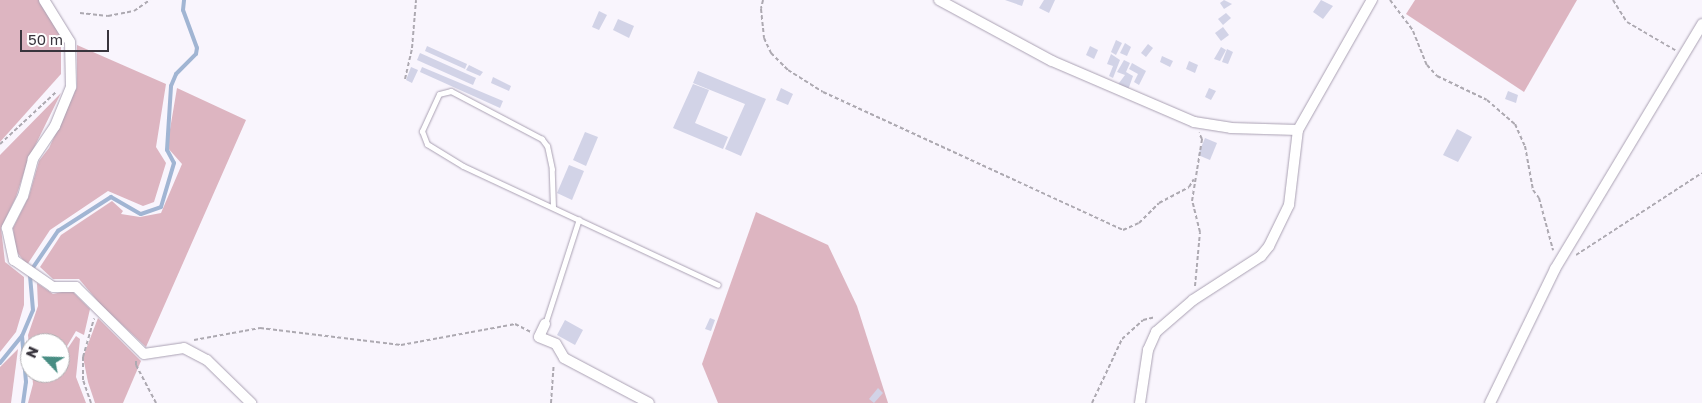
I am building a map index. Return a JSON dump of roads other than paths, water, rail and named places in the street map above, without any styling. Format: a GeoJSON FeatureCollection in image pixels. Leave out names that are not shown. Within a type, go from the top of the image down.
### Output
{"type":"FeatureCollection","features":[{"type":"Feature","properties":{"kind":"street"},"geometry":{"type":"LineString","coordinates":[[44,0],[70,42],[71,87],[55,126],[33,159],[23,196],[7,228],[9,250],[21,267],[53,287],[76,287],[96,310],[138,350],[152,354],[182,348],[207,360],[251,403]]}},
{"type":"Feature","properties":{"kind":"street"},"geometry":{"type":"LineString","coordinates":[[939,0],[1052,61],[1194,122],[1231,128],[1298,130]]}},
{"type":"Feature","properties":{"kind":"street"},"geometry":{"type":"LineString","coordinates":[[1140,403],[1148,350],[1156,332],[1193,300],[1261,256],[1269,246],[1289,205],[1298,130],[1372,0]]}},
{"type":"Feature","properties":{"kind":"street"},"geometry":{"type":"LineString","coordinates":[[1490,403],[1555,269],[1702,24]]}},
{"type":"Feature","properties":{"kind":"street"},"geometry":{"type":"LineString","coordinates":[[544,324],[539,337],[556,344],[564,358],[649,403]]}},
{"type":"Feature","properties":{"kind":"lane"},"geometry":{"type":"LineString","coordinates":[[553,207],[552,169],[547,146],[542,139],[451,92],[439,94],[422,131],[427,144],[464,166],[718,285]]}},
{"type":"Feature","properties":{"kind":"lane"},"geometry":{"type":"LineString","coordinates":[[544,324],[579,219]]}},
{"type":"Feature","properties":{"kind":"waterway"},"geometry":{"type":"LineString","coordinates":[[0,363],[22,336],[33,310],[30,272],[58,231],[111,197],[141,214],[161,207],[174,163],[167,150],[171,86],[176,74],[196,54],[197,48],[183,10],[184,0]]}},
{"type":"Feature","properties":{"kind":"waterway"},"geometry":{"type":"LineString","coordinates":[[23,403],[26,383]]}}]}
